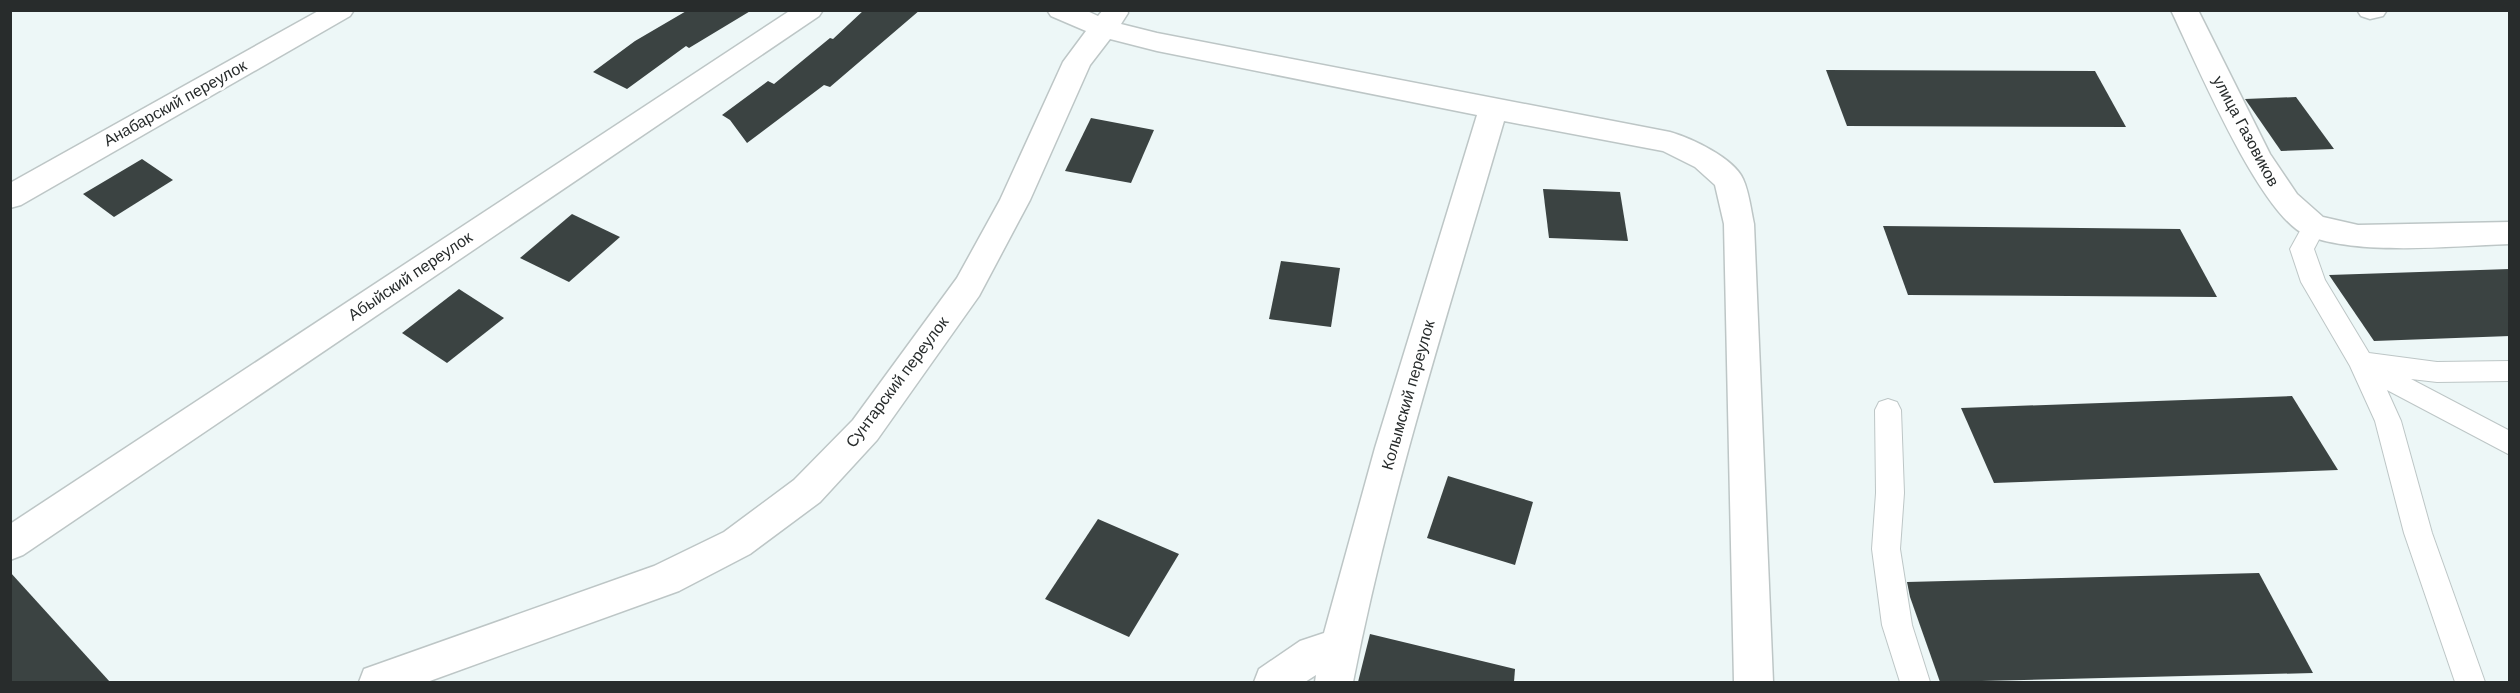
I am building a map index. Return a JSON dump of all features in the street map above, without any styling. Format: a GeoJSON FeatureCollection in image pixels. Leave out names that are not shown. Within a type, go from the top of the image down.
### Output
{"type":"FeatureCollection","features":[{"type":"Feature","properties":{"kind":"street","name":"Анабарский переулок"},"geometry":{"type":"LineString","coordinates":[[10,197],[341,10]]}},
{"type":"Feature","properties":{"kind":"street","name":"Абыйский переулок"},"geometry":{"type":"LineString","coordinates":[[10,544],[810,10]]}},
{"type":"Feature","properties":{"kind":"street"},"geometry":{"type":"LineString","coordinates":[[1060,10],[1109,19],[1168,45],[1493,110],[1670,142],[1706,160],[1729,180],[1739,224],[1754,682]]}},
{"type":"Feature","properties":{"kind":"street","name":"улица Газовиков"},"geometry":{"type":"LineString","coordinates":[[2184,10],[2257,157],[2286,202],[2314,226],[2358,236],[2510,233]]}},
{"type":"Feature","properties":{"kind":"street","name":"Сунтарский переулок"},"geometry":{"type":"LineString","coordinates":[[378,682],[666,579],[737,543],[807,491],[865,430],[968,287],[1015,200],[1077,62],[1109,19]]}},
{"type":"Feature","properties":{"kind":"street","name":"Колымский переулок"},"geometry":{"type":"LineString","coordinates":[[1337,665],[1392,448],[1493,110]]}},
{"type":"Feature","properties":{"kind":"street"},"geometry":{"type":"LineString","coordinates":[[1273,682],[1314,654],[1337,665]]}},
{"type":"Feature","properties":{"kind":"lane"},"geometry":{"type":"LineString","coordinates":[[2314,226],[2302,249],[2313,282],[2361,362],[2388,421],[2418,533],[2470,682]]}},
{"type":"Feature","properties":{"kind":"lane"},"geometry":{"type":"LineString","coordinates":[[2361,362],[2437,372],[2510,371]]}},
{"type":"Feature","properties":{"kind":"lane"},"geometry":{"type":"LineString","coordinates":[[2361,362],[2418,396],[2510,444]]}},
{"type":"Feature","properties":{"kind":"lane"},"geometry":{"type":"LineString","coordinates":[[1888,410],[1890,493],[1886,549],[1897,625],[1915,682]]}},
{"type":"Feature","properties":{"kind":"building"},"geometry":{"type":"Polygon","coordinates":[[[688,10],[752,10],[689,48],[686,46],[627,89],[593,72],[635,41],[688,10]]]}},
{"type":"Feature","properties":{"kind":"building"},"geometry":{"type":"Polygon","coordinates":[[[864,10],[920,10],[830,87],[824,85],[747,143],[730,120],[722,115],[768,81],[774,84],[830,38],[833,39],[864,10]]]}},
{"type":"Feature","properties":{"kind":"building"},"geometry":{"type":"Polygon","coordinates":[[[1826,70],[2095,71],[2126,127],[1847,126],[1826,70]]]}},
{"type":"Feature","properties":{"kind":"building"},"geometry":{"type":"Polygon","coordinates":[[[2296,97],[2334,149],[2281,151],[2245,99],[2296,97]]]}},
{"type":"Feature","properties":{"kind":"building"},"geometry":{"type":"Polygon","coordinates":[[[1091,118],[1154,130],[1131,183],[1065,171],[1091,118]]]}},
{"type":"Feature","properties":{"kind":"building"},"geometry":{"type":"Polygon","coordinates":[[[142,159],[173,180],[114,217],[83,194],[142,159]]]}},
{"type":"Feature","properties":{"kind":"building"},"geometry":{"type":"Polygon","coordinates":[[[1543,189],[1620,192],[1628,241],[1549,238],[1543,189]]]}},
{"type":"Feature","properties":{"kind":"building"},"geometry":{"type":"Polygon","coordinates":[[[572,214],[620,237],[569,282],[520,258],[572,214]]]}},
{"type":"Feature","properties":{"kind":"building"},"geometry":{"type":"Polygon","coordinates":[[[1883,226],[2180,229],[2217,297],[1908,295],[1883,226]]]}},
{"type":"Feature","properties":{"kind":"building"},"geometry":{"type":"Polygon","coordinates":[[[1281,261],[1340,268],[1331,327],[1269,319],[1281,261]]]}},
{"type":"Feature","properties":{"kind":"building"},"geometry":{"type":"Polygon","coordinates":[[[2510,269],[2510,336],[2374,341],[2329,275],[2510,269]]]}},
{"type":"Feature","properties":{"kind":"building"},"geometry":{"type":"Polygon","coordinates":[[[459,289],[504,318],[447,363],[402,333],[459,289]]]}},
{"type":"Feature","properties":{"kind":"building"},"geometry":{"type":"Polygon","coordinates":[[[2292,396],[2338,470],[1994,483],[1961,408],[2292,396]]]}},
{"type":"Feature","properties":{"kind":"building"},"geometry":{"type":"Polygon","coordinates":[[[1448,476],[1533,502],[1515,565],[1427,538],[1448,476]]]}},
{"type":"Feature","properties":{"kind":"building"},"geometry":{"type":"Polygon","coordinates":[[[1098,519],[1179,554],[1129,637],[1045,599],[1098,519]]]}},
{"type":"Feature","properties":{"kind":"building"},"geometry":{"type":"Polygon","coordinates":[[[10,572],[110,682],[10,682],[10,572]]]}},
{"type":"Feature","properties":{"kind":"building"},"geometry":{"type":"Polygon","coordinates":[[[2259,573],[2313,673],[1940,682],[1910,597],[1907,582],[2259,573]]]}},
{"type":"Feature","properties":{"kind":"building"},"geometry":{"type":"Polygon","coordinates":[[[1370,634],[1515,669],[1514,682],[1358,682],[1370,634]]]}}]}
